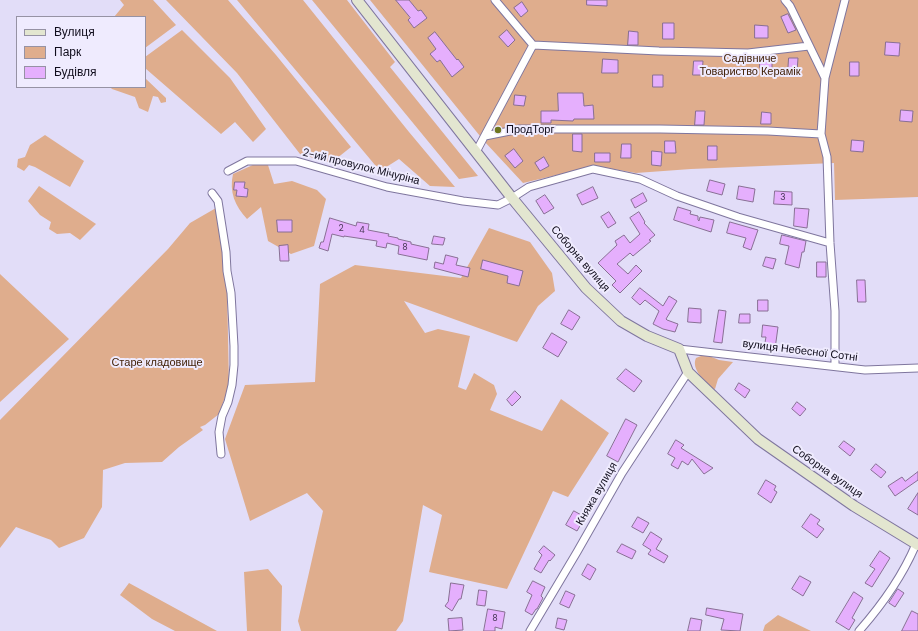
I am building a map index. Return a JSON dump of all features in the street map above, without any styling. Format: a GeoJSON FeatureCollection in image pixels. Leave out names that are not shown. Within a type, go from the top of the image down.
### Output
{"type":"FeatureCollection","features":[{"type":"Feature","properties":{"kind":"main road","name":"Соборна вулиця"},"geometry":{"type":"LineString","coordinates":[[357,0],[512,198],[586,288],[621,321],[646,336],[679,348],[688,372],[758,438],[854,506],[917,545]]}},
{"type":"Feature","properties":{"kind":"street"},"geometry":{"type":"LineString","coordinates":[[495,0],[532,45],[659,51],[748,53],[809,46]]}},
{"type":"Feature","properties":{"kind":"street"},"geometry":{"type":"LineString","coordinates":[[785,0],[790,6],[825,78]]}},
{"type":"Feature","properties":{"kind":"street"},"geometry":{"type":"LineString","coordinates":[[835,366],[835,311],[830,243],[827,156],[821,134],[825,78],[845,0]]}},
{"type":"Feature","properties":{"kind":"street"},"geometry":{"type":"LineString","coordinates":[[476,152],[532,45]]}},
{"type":"Feature","properties":{"kind":"street"},"geometry":{"type":"LineString","coordinates":[[484,136],[520,130],[660,129],[768,131],[821,134]]}},
{"type":"Feature","properties":{"kind":"street","name":"2-ий провулок Мічуріна"},"geometry":{"type":"LineString","coordinates":[[228,171],[247,161],[296,161],[387,187],[463,201],[498,205],[512,198]]}},
{"type":"Feature","properties":{"kind":"street"},"geometry":{"type":"LineString","coordinates":[[512,198],[529,187],[593,169],[640,179],[677,196],[738,217],[830,243]]}},
{"type":"Feature","properties":{"kind":"street"},"geometry":{"type":"LineString","coordinates":[[212,193],[218,201],[226,252],[234,346],[232,385],[228,402],[222,416],[219,432],[221,454]]}},
{"type":"Feature","properties":{"kind":"street","name":"вулиця Небесної Сотні"},"geometry":{"type":"LineString","coordinates":[[679,348],[864,370],[918,368]]}},
{"type":"Feature","properties":{"kind":"street","name":"Княжа вулиця"},"geometry":{"type":"LineString","coordinates":[[530,631],[622,473],[688,372]]}},
{"type":"Feature","properties":{"kind":"street","name":"Соборна вулиця"},"geometry":{"type":"LineString","coordinates":[[859,631],[877,611],[917,545]]}},
{"type":"Feature","properties":{"kind":"green space"},"geometry":{"type":"Polygon","coordinates":[[[120,0],[153,0],[176,25],[146,47],[146,16],[115,16],[124,5],[120,0]]]}},
{"type":"Feature","properties":{"kind":"green space"},"geometry":{"type":"Polygon","coordinates":[[[166,0],[228,0],[276,55],[351,147],[331,163],[300,154],[237,73],[166,0]]]}},
{"type":"Feature","properties":{"kind":"green space"},"geometry":{"type":"Polygon","coordinates":[[[237,0],[303,0],[455,187],[430,186],[399,159],[380,171],[237,0]]]}},
{"type":"Feature","properties":{"kind":"green space"},"geometry":{"type":"Polygon","coordinates":[[[312,0],[347,0],[395,62],[390,67],[478,176],[459,179],[312,0]]]}},
{"type":"Feature","properties":{"kind":"green space","name":"Садівниче Товариство Керамік"},"geometry":{"type":"Polygon","coordinates":[[[370,0],[918,0],[918,197],[835,200],[834,163],[691,169],[636,173],[595,166],[523,183],[484,141],[370,0]]]}},
{"type":"Feature","properties":{"kind":"green space"},"geometry":{"type":"Polygon","coordinates":[[[182,30],[230,78],[266,129],[253,142],[235,122],[221,134],[146,69],[146,56],[182,30]]]}},
{"type":"Feature","properties":{"kind":"green space"},"geometry":{"type":"Polygon","coordinates":[[[146,79],[166,98],[166,102],[161,103],[158,97],[153,96],[148,112],[139,108],[135,97],[111,88],[146,88],[146,79]]]}},
{"type":"Feature","properties":{"kind":"green space"},"geometry":{"type":"Polygon","coordinates":[[[45,135],[84,161],[70,187],[35,167],[29,165],[24,171],[17,167],[18,159],[25,157],[30,145],[45,135]]]}},
{"type":"Feature","properties":{"kind":"green space"},"geometry":{"type":"Polygon","coordinates":[[[255,164],[268,165],[274,184],[292,181],[317,190],[326,199],[314,246],[291,254],[268,241],[261,207],[247,219],[239,209],[233,193],[233,174],[255,164]]]}},
{"type":"Feature","properties":{"kind":"green space"},"geometry":{"type":"Polygon","coordinates":[[[39,186],[96,224],[80,240],[70,233],[57,234],[49,229],[51,222],[40,215],[28,201],[39,186]]]}},
{"type":"Feature","properties":{"kind":"green space","name":"Старе кладовище"},"geometry":{"type":"Polygon","coordinates":[[[216,208],[227,287],[229,386],[219,414],[200,427],[203,430],[179,447],[162,462],[125,463],[103,470],[102,507],[84,538],[59,548],[51,540],[16,527],[0,548],[0,420],[168,249],[190,223],[216,208]]]}},
{"type":"Feature","properties":{"kind":"green space"},"geometry":{"type":"Polygon","coordinates":[[[489,228],[530,242],[552,273],[555,291],[538,306],[517,342],[404,301],[425,333],[438,329],[470,336],[458,387],[466,390],[474,373],[494,385],[497,394],[490,410],[542,431],[561,399],[609,433],[568,497],[553,491],[507,589],[429,572],[442,515],[423,505],[403,621],[396,631],[301,631],[298,621],[323,511],[307,493],[250,521],[225,439],[245,385],[315,382],[320,284],[355,265],[461,278],[489,228]]]}},
{"type":"Feature","properties":{"kind":"green space"},"geometry":{"type":"Polygon","coordinates":[[[0,274],[69,339],[0,402],[0,274]]]}},
{"type":"Feature","properties":{"kind":"green space"},"geometry":{"type":"Polygon","coordinates":[[[701,356],[709,356],[719,360],[733,362],[718,379],[715,389],[711,388],[702,378],[695,366],[696,358],[701,356]]]}},
{"type":"Feature","properties":{"kind":"green space"},"geometry":{"type":"Polygon","coordinates":[[[268,569],[282,586],[281,631],[247,631],[244,572],[268,569]]]}},
{"type":"Feature","properties":{"kind":"green space"},"geometry":{"type":"Polygon","coordinates":[[[129,583],[217,631],[175,631],[152,619],[120,595],[129,583]]]}},
{"type":"Feature","properties":{"kind":"green space"},"geometry":{"type":"Polygon","coordinates":[[[778,615],[811,631],[763,631],[765,625],[778,615]]]}},
{"type":"Feature","properties":{"kind":"building"},"geometry":{"type":"Polygon","coordinates":[[[396,0],[409,0],[418,11],[421,10],[427,18],[414,28],[408,20],[410,18],[396,0]]]}},
{"type":"Feature","properties":{"kind":"building"},"geometry":{"type":"Polygon","coordinates":[[[587,0],[607,0],[607,6],[587,5],[587,0]]]}},
{"type":"Feature","properties":{"kind":"building"},"geometry":{"type":"Polygon","coordinates":[[[522,2],[528,11],[521,17],[514,8],[522,2]]]}},
{"type":"Feature","properties":{"kind":"building"},"geometry":{"type":"Polygon","coordinates":[[[788,14],[796,30],[788,33],[781,17],[788,14]]]}},
{"type":"Feature","properties":{"kind":"building"},"geometry":{"type":"Polygon","coordinates":[[[663,23],[674,23],[674,39],[663,39],[663,23]]]}},
{"type":"Feature","properties":{"kind":"building"},"geometry":{"type":"Polygon","coordinates":[[[755,25],[768,26],[768,38],[755,38],[755,25]]]}},
{"type":"Feature","properties":{"kind":"building"},"geometry":{"type":"Polygon","coordinates":[[[507,30],[515,40],[508,47],[499,37],[507,30]]]}},
{"type":"Feature","properties":{"kind":"building"},"geometry":{"type":"Polygon","coordinates":[[[629,31],[638,32],[638,45],[628,45],[629,31]]]}},
{"type":"Feature","properties":{"kind":"building"},"geometry":{"type":"Polygon","coordinates":[[[435,32],[464,67],[452,77],[440,60],[437,62],[430,54],[436,49],[428,38],[435,32]]]}},
{"type":"Feature","properties":{"kind":"building"},"geometry":{"type":"Polygon","coordinates":[[[886,42],[900,43],[899,56],[885,55],[886,42]]]}},
{"type":"Feature","properties":{"kind":"building"},"geometry":{"type":"Polygon","coordinates":[[[760,58],[772,58],[772,69],[760,68],[760,58]]]}},
{"type":"Feature","properties":{"kind":"building"},"geometry":{"type":"Polygon","coordinates":[[[789,58],[798,58],[797,72],[788,72],[789,58]]]}},
{"type":"Feature","properties":{"kind":"building"},"geometry":{"type":"Polygon","coordinates":[[[603,59],[618,60],[618,73],[602,73],[603,59]]]}},
{"type":"Feature","properties":{"kind":"building"},"geometry":{"type":"Polygon","coordinates":[[[694,61],[703,61],[702,75],[693,75],[694,61]]]}},
{"type":"Feature","properties":{"kind":"building"},"geometry":{"type":"Polygon","coordinates":[[[850,62],[859,62],[859,76],[850,76],[850,62]]]}},
{"type":"Feature","properties":{"kind":"building"},"geometry":{"type":"Polygon","coordinates":[[[653,75],[663,75],[663,87],[653,87],[653,75]]]}},
{"type":"Feature","properties":{"kind":"building"},"geometry":{"type":"Polygon","coordinates":[[[558,93],[583,93],[584,106],[593,105],[594,119],[574,119],[573,121],[551,120],[551,123],[541,123],[541,111],[558,111],[558,93]]]}},
{"type":"Feature","properties":{"kind":"building"},"geometry":{"type":"Polygon","coordinates":[[[515,95],[526,96],[524,106],[514,105],[515,95]]]}},
{"type":"Feature","properties":{"kind":"building"},"geometry":{"type":"Polygon","coordinates":[[[901,110],[913,111],[912,122],[900,121],[901,110]]]}},
{"type":"Feature","properties":{"kind":"building"},"geometry":{"type":"Polygon","coordinates":[[[696,111],[705,111],[704,125],[695,125],[696,111]]]}},
{"type":"Feature","properties":{"kind":"building"},"geometry":{"type":"Polygon","coordinates":[[[762,112],[771,113],[771,124],[761,124],[762,112]]]}},
{"type":"Feature","properties":{"kind":"building"},"geometry":{"type":"Polygon","coordinates":[[[573,134],[582,134],[582,152],[573,151],[573,134]]]}},
{"type":"Feature","properties":{"kind":"building"},"geometry":{"type":"Polygon","coordinates":[[[852,140],[864,141],[863,152],[851,151],[852,140]]]}},
{"type":"Feature","properties":{"kind":"building"},"geometry":{"type":"Polygon","coordinates":[[[665,141],[675,141],[676,153],[665,153],[665,141]]]}},
{"type":"Feature","properties":{"kind":"building"},"geometry":{"type":"Polygon","coordinates":[[[622,144],[631,144],[631,158],[621,158],[622,144]]]}},
{"type":"Feature","properties":{"kind":"building"},"geometry":{"type":"Polygon","coordinates":[[[708,146],[717,146],[717,160],[708,160],[708,146]]]}},
{"type":"Feature","properties":{"kind":"building"},"geometry":{"type":"Polygon","coordinates":[[[514,149],[523,161],[515,168],[505,156],[514,149]]]}},
{"type":"Feature","properties":{"kind":"building"},"geometry":{"type":"Polygon","coordinates":[[[652,151],[662,152],[661,166],[652,165],[652,151]]]}},
{"type":"Feature","properties":{"kind":"building"},"geometry":{"type":"Polygon","coordinates":[[[595,153],[610,153],[610,162],[595,162],[595,153]]]}},
{"type":"Feature","properties":{"kind":"building"},"geometry":{"type":"Polygon","coordinates":[[[544,157],[549,166],[540,171],[535,163],[544,157]]]}},
{"type":"Feature","properties":{"kind":"building"},"geometry":{"type":"Polygon","coordinates":[[[710,180],[725,184],[722,195],[707,191],[710,180]]]}},
{"type":"Feature","properties":{"kind":"building"},"geometry":{"type":"Polygon","coordinates":[[[235,182],[245,182],[244,188],[248,189],[247,197],[236,196],[237,190],[234,190],[235,182]]]}},
{"type":"Feature","properties":{"kind":"building"},"geometry":{"type":"Polygon","coordinates":[[[739,186],[755,189],[753,202],[737,199],[739,186]]]}},
{"type":"Feature","properties":{"kind":"building"},"geometry":{"type":"Polygon","coordinates":[[[593,187],[598,198],[582,205],[577,195],[593,187]]]}},
{"type":"Feature","properties":{"kind":"building"},"geometry":{"type":"Polygon","coordinates":[[[775,191],[792,192],[792,205],[774,204],[775,191]]]}},
{"type":"Feature","properties":{"kind":"building"},"geometry":{"type":"Polygon","coordinates":[[[643,193],[647,201],[635,208],[631,200],[643,193]]]}},
{"type":"Feature","properties":{"kind":"building"},"geometry":{"type":"Polygon","coordinates":[[[545,195],[554,208],[544,214],[536,201],[545,195]]]}},
{"type":"Feature","properties":{"kind":"building"},"geometry":{"type":"Polygon","coordinates":[[[678,207],[691,211],[690,214],[698,216],[699,221],[700,217],[714,220],[711,232],[674,220],[678,207]]]}},
{"type":"Feature","properties":{"kind":"building"},"geometry":{"type":"Polygon","coordinates":[[[795,208],[809,209],[807,228],[794,226],[795,208]]]}},
{"type":"Feature","properties":{"kind":"building"},"geometry":{"type":"Polygon","coordinates":[[[609,212],[616,223],[608,228],[601,217],[609,212]]]}},
{"type":"Feature","properties":{"kind":"building"},"geometry":{"type":"Polygon","coordinates":[[[639,212],[645,222],[644,223],[655,235],[649,240],[651,241],[633,256],[630,253],[617,264],[628,274],[636,265],[642,271],[620,293],[612,285],[616,281],[598,263],[617,245],[615,241],[624,235],[630,243],[640,234],[630,218],[639,212]]]}},
{"type":"Feature","properties":{"kind":"building"},"geometry":{"type":"Polygon","coordinates":[[[330,218],[356,226],[357,222],[369,224],[368,230],[389,234],[388,236],[411,242],[411,244],[429,248],[427,260],[398,254],[399,246],[387,243],[386,248],[376,246],[377,241],[332,234],[328,251],[319,248],[321,242],[323,242],[330,218]]]}},
{"type":"Feature","properties":{"kind":"building"},"geometry":{"type":"Polygon","coordinates":[[[277,220],[292,220],[292,232],[278,232],[277,220]]]}},
{"type":"Feature","properties":{"kind":"building"},"geometry":{"type":"Polygon","coordinates":[[[730,222],[758,230],[751,250],[743,247],[746,238],[727,233],[730,222]]]}},
{"type":"Feature","properties":{"kind":"building"},"geometry":{"type":"Polygon","coordinates":[[[782,235],[806,241],[799,268],[785,264],[789,246],[780,244],[782,235]]]}},
{"type":"Feature","properties":{"kind":"building"},"geometry":{"type":"Polygon","coordinates":[[[434,236],[445,238],[443,245],[432,244],[434,236]]]}},
{"type":"Feature","properties":{"kind":"building"},"geometry":{"type":"Polygon","coordinates":[[[288,245],[289,261],[280,261],[279,246],[288,245]]]}},
{"type":"Feature","properties":{"kind":"building"},"geometry":{"type":"Polygon","coordinates":[[[446,255],[458,258],[456,265],[470,268],[468,277],[434,268],[435,262],[443,264],[446,255]]]}},
{"type":"Feature","properties":{"kind":"building"},"geometry":{"type":"Polygon","coordinates":[[[766,257],[776,259],[773,269],[763,266],[766,257]]]}},
{"type":"Feature","properties":{"kind":"building"},"geometry":{"type":"Polygon","coordinates":[[[483,260],[523,271],[519,286],[507,283],[508,276],[481,269],[483,260]]]}},
{"type":"Feature","properties":{"kind":"building"},"geometry":{"type":"Polygon","coordinates":[[[817,262],[826,262],[826,277],[817,277],[817,262]]]}},
{"type":"Feature","properties":{"kind":"building"},"geometry":{"type":"Polygon","coordinates":[[[857,280],[865,280],[866,302],[858,302],[857,280]]]}},
{"type":"Feature","properties":{"kind":"building"},"geometry":{"type":"Polygon","coordinates":[[[640,288],[663,306],[669,296],[677,301],[666,319],[678,324],[675,332],[663,329],[653,324],[659,311],[645,300],[640,305],[632,298],[640,288]]]}},
{"type":"Feature","properties":{"kind":"building"},"geometry":{"type":"Polygon","coordinates":[[[758,300],[768,300],[768,311],[758,311],[758,300]]]}},
{"type":"Feature","properties":{"kind":"building"},"geometry":{"type":"Polygon","coordinates":[[[689,308],[701,309],[701,323],[688,322],[689,308]]]}},
{"type":"Feature","properties":{"kind":"building"},"geometry":{"type":"Polygon","coordinates":[[[569,310],[580,317],[572,330],[561,324],[569,310]]]}},
{"type":"Feature","properties":{"kind":"building"},"geometry":{"type":"Polygon","coordinates":[[[719,310],[726,311],[722,343],[714,342],[719,310]]]}},
{"type":"Feature","properties":{"kind":"building"},"geometry":{"type":"Polygon","coordinates":[[[740,314],[750,314],[750,323],[739,323],[740,314]]]}},
{"type":"Feature","properties":{"kind":"building"},"geometry":{"type":"Polygon","coordinates":[[[763,325],[778,327],[775,349],[764,348],[766,337],[762,337],[763,325]]]}},
{"type":"Feature","properties":{"kind":"building"},"geometry":{"type":"Polygon","coordinates":[[[552,333],[567,342],[558,357],[543,348],[552,333]]]}},
{"type":"Feature","properties":{"kind":"building"},"geometry":{"type":"Polygon","coordinates":[[[626,369],[642,381],[634,392],[617,379],[626,369]]]}},
{"type":"Feature","properties":{"kind":"building"},"geometry":{"type":"Polygon","coordinates":[[[739,383],[750,390],[745,398],[735,390],[739,383]]]}},
{"type":"Feature","properties":{"kind":"building"},"geometry":{"type":"Polygon","coordinates":[[[515,391],[521,397],[512,406],[507,400],[515,391]]]}},
{"type":"Feature","properties":{"kind":"building"},"geometry":{"type":"Polygon","coordinates":[[[797,402],[806,409],[800,416],[792,409],[797,402]]]}},
{"type":"Feature","properties":{"kind":"building"},"geometry":{"type":"Polygon","coordinates":[[[626,419],[637,425],[618,462],[607,456],[626,419]]]}},
{"type":"Feature","properties":{"kind":"building"},"geometry":{"type":"Polygon","coordinates":[[[676,440],[684,445],[681,448],[713,468],[704,474],[692,459],[688,465],[682,461],[678,469],[671,465],[675,458],[668,454],[676,440]]]}},
{"type":"Feature","properties":{"kind":"building"},"geometry":{"type":"Polygon","coordinates":[[[844,441],[855,449],[850,456],[839,447],[844,441]]]}},
{"type":"Feature","properties":{"kind":"building"},"geometry":{"type":"Polygon","coordinates":[[[876,464],[886,472],[881,478],[871,470],[876,464]]]}},
{"type":"Feature","properties":{"kind":"building"},"geometry":{"type":"Polygon","coordinates":[[[918,472],[918,480],[895,496],[888,486],[902,477],[905,481],[918,472]]]}},
{"type":"Feature","properties":{"kind":"building"},"geometry":{"type":"Polygon","coordinates":[[[766,480],[776,486],[774,490],[777,492],[771,503],[758,494],[766,480]]]}},
{"type":"Feature","properties":{"kind":"building"},"geometry":{"type":"Polygon","coordinates":[[[918,493],[918,515],[908,509],[918,493]]]}},
{"type":"Feature","properties":{"kind":"building"},"geometry":{"type":"Polygon","coordinates":[[[574,511],[585,517],[577,531],[566,525],[574,511]]]}},
{"type":"Feature","properties":{"kind":"building"},"geometry":{"type":"Polygon","coordinates":[[[811,514],[820,520],[817,524],[824,529],[817,538],[802,527],[811,514]]]}},
{"type":"Feature","properties":{"kind":"building"},"geometry":{"type":"Polygon","coordinates":[[[638,517],[649,523],[643,533],[632,527],[638,517]]]}},
{"type":"Feature","properties":{"kind":"building"},"geometry":{"type":"Polygon","coordinates":[[[651,532],[662,539],[656,549],[668,556],[664,563],[648,554],[651,550],[643,545],[651,532]]]}},
{"type":"Feature","properties":{"kind":"building"},"geometry":{"type":"Polygon","coordinates":[[[622,544],[636,551],[632,559],[617,552],[622,544]]]}},
{"type":"Feature","properties":{"kind":"building"},"geometry":{"type":"Polygon","coordinates":[[[544,546],[555,555],[550,561],[549,560],[541,573],[534,569],[542,555],[539,552],[544,546]]]}},
{"type":"Feature","properties":{"kind":"building"},"geometry":{"type":"Polygon","coordinates":[[[880,551],[890,558],[872,587],[865,583],[875,569],[870,566],[880,551]]]}},
{"type":"Feature","properties":{"kind":"building"},"geometry":{"type":"Polygon","coordinates":[[[588,564],[596,569],[590,580],[582,575],[588,564]]]}},
{"type":"Feature","properties":{"kind":"building"},"geometry":{"type":"Polygon","coordinates":[[[800,576],[811,582],[803,596],[792,589],[800,576]]]}},
{"type":"Feature","properties":{"kind":"building"},"geometry":{"type":"Polygon","coordinates":[[[533,581],[545,587],[541,596],[543,598],[532,615],[525,611],[532,595],[527,592],[533,581]]]}},
{"type":"Feature","properties":{"kind":"building"},"geometry":{"type":"Polygon","coordinates":[[[451,583],[464,585],[461,599],[459,599],[452,611],[445,606],[448,602],[451,583]]]}},
{"type":"Feature","properties":{"kind":"building"},"geometry":{"type":"Polygon","coordinates":[[[898,589],[904,593],[895,607],[889,603],[898,589]]]}},
{"type":"Feature","properties":{"kind":"building"},"geometry":{"type":"Polygon","coordinates":[[[479,590],[487,591],[485,606],[477,605],[479,590]]]}},
{"type":"Feature","properties":{"kind":"building"},"geometry":{"type":"Polygon","coordinates":[[[566,591],[575,595],[569,608],[560,604],[566,591]]]}},
{"type":"Feature","properties":{"kind":"building"},"geometry":{"type":"Polygon","coordinates":[[[854,592],[863,598],[852,618],[855,620],[849,630],[836,622],[854,592]]]}},
{"type":"Feature","properties":{"kind":"building"},"geometry":{"type":"Polygon","coordinates":[[[707,608],[743,614],[740,631],[721,630],[724,619],[706,615],[707,608]]]}},
{"type":"Feature","properties":{"kind":"building"},"geometry":{"type":"Polygon","coordinates":[[[488,609],[505,612],[502,629],[495,627],[495,631],[484,631],[488,609]]]}},
{"type":"Feature","properties":{"kind":"building"},"geometry":{"type":"Polygon","coordinates":[[[912,611],[918,614],[918,631],[902,631],[912,611]]]}},
{"type":"Feature","properties":{"kind":"building"},"geometry":{"type":"Polygon","coordinates":[[[462,618],[463,630],[449,631],[448,619],[462,618]]]}},
{"type":"Feature","properties":{"kind":"building"},"geometry":{"type":"Polygon","coordinates":[[[558,618],[567,620],[564,630],[556,628],[558,618]]]}},
{"type":"Feature","properties":{"kind":"building"},"geometry":{"type":"Polygon","coordinates":[[[691,618],[702,620],[700,631],[688,631],[691,618]]]}},
{"type":"Feature","properties":{"kind":"place","name":"ПродТорг"},"geometry":{"type":"Point","coordinates":[498,130]}}]}
